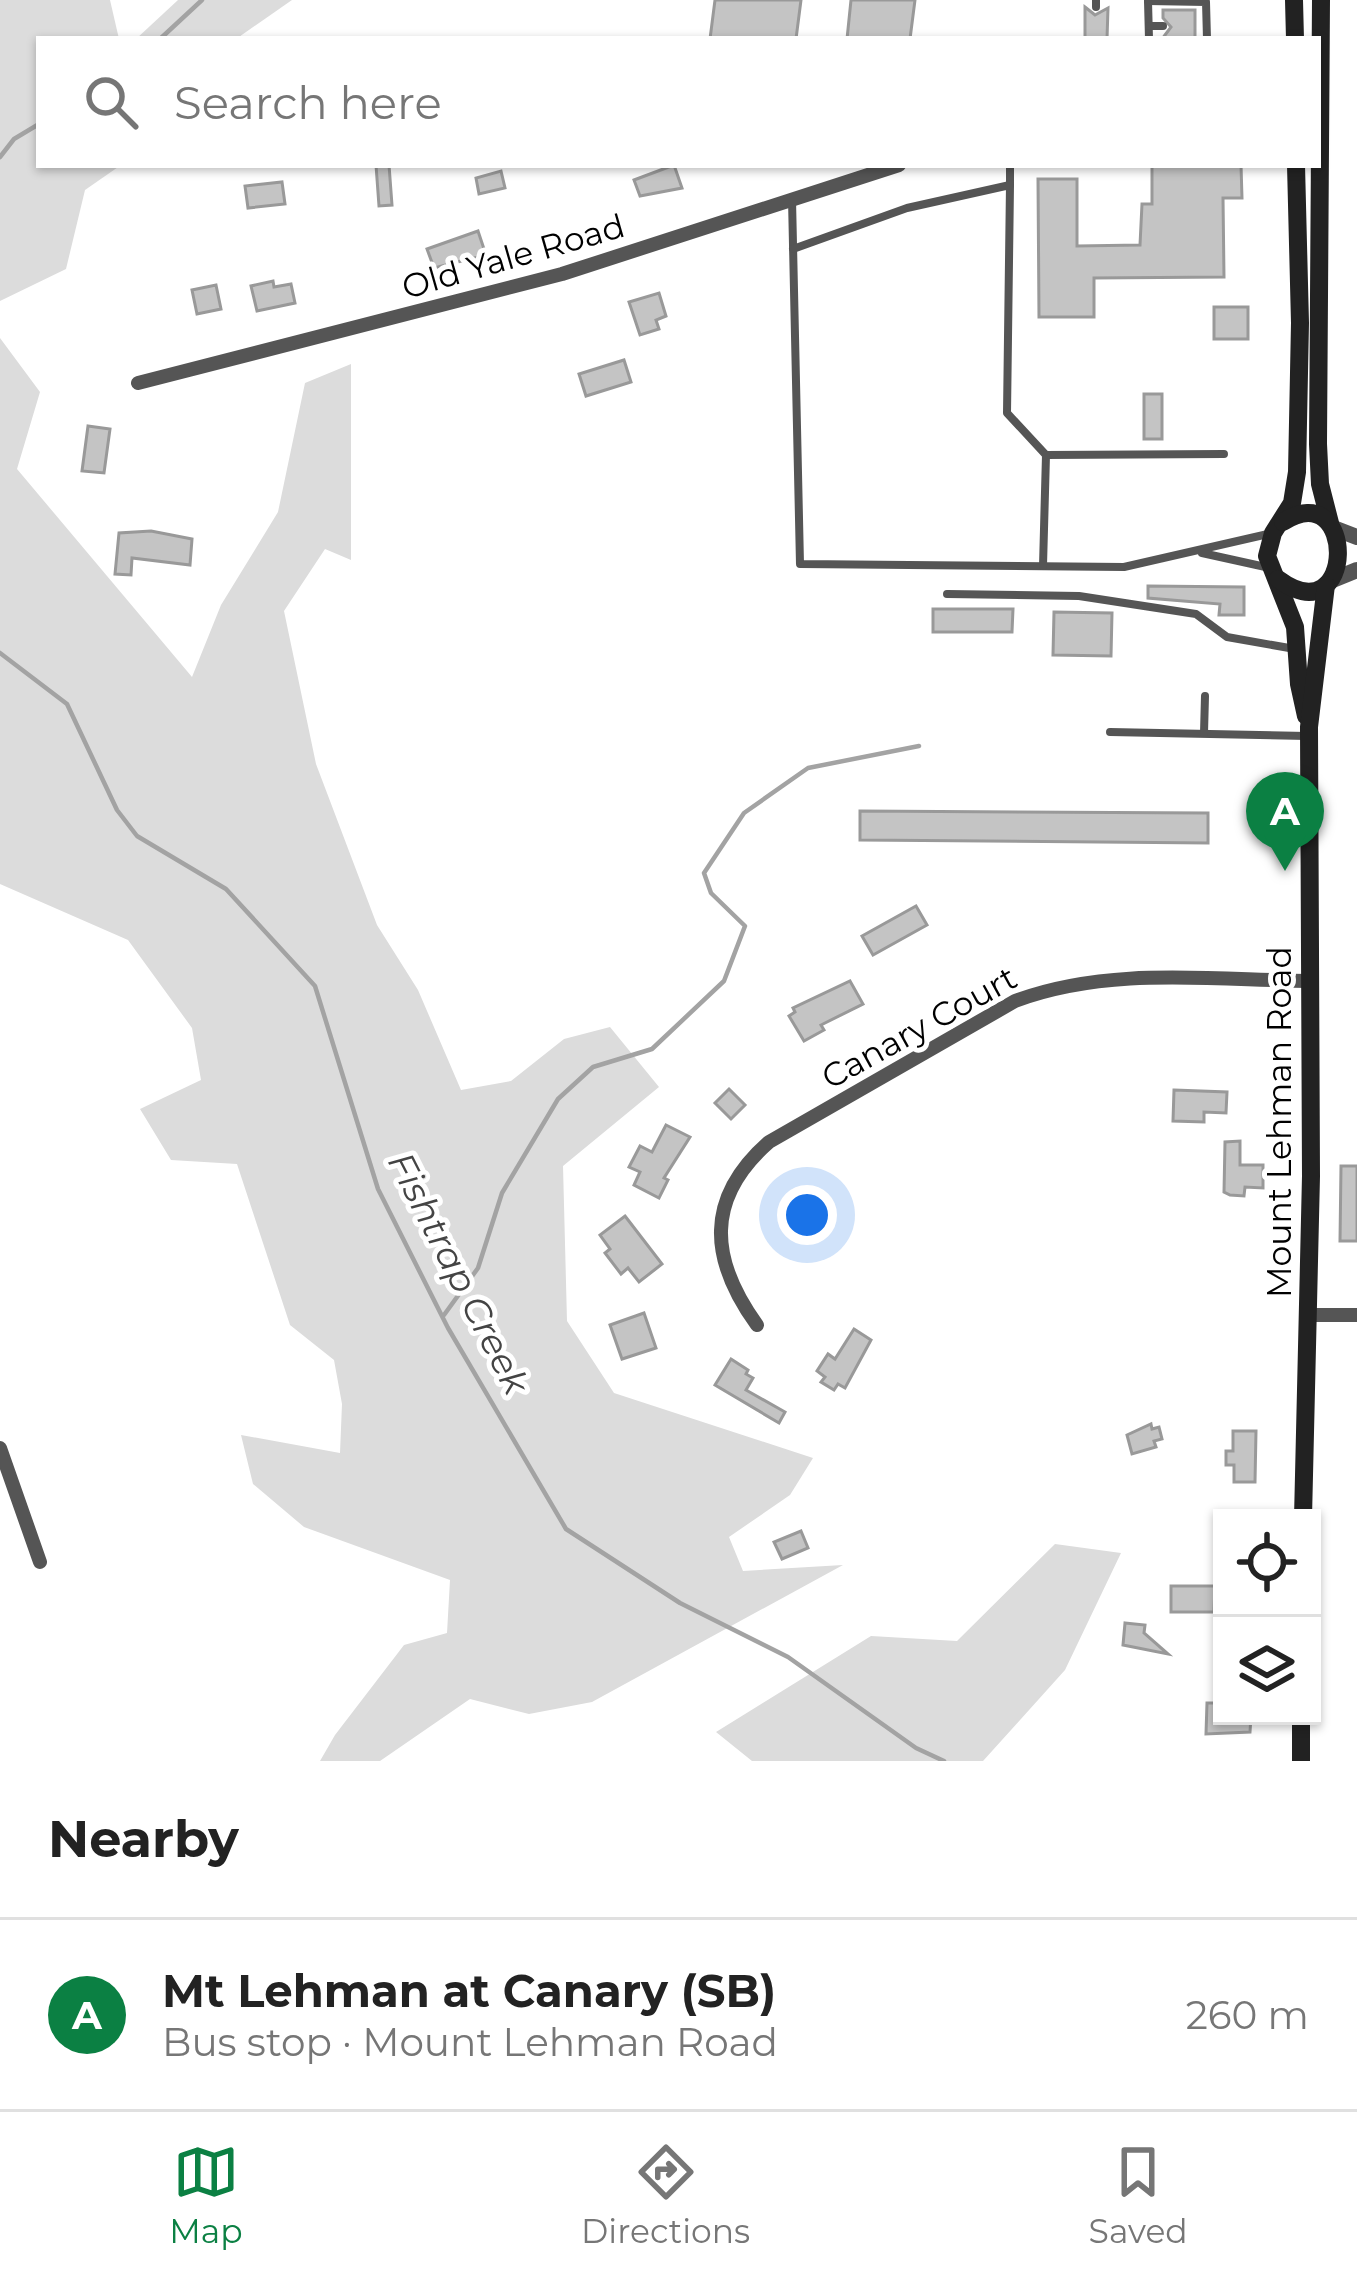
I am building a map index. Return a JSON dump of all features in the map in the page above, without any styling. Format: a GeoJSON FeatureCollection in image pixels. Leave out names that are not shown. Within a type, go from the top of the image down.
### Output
{"type":"FeatureCollection","features":[{"type":"Feature","properties":{"kind":"main road"},"geometry":{"type":"LineString","coordinates":[[1294,0],[1295,36]]}},
{"type":"Feature","properties":{"kind":"main road"},"geometry":{"type":"LineString","coordinates":[[1320,36],[1321,0]]}},
{"type":"Feature","properties":{"kind":"main road"},"geometry":{"type":"LineString","coordinates":[[1295,168],[1298,459],[1292,503],[1268,556],[1275,574],[1301,590],[1328,583],[1342,565],[1344,552],[1320,484],[1319,168]]}},
{"type":"Feature","properties":{"kind":"main road"},"geometry":{"type":"LineString","coordinates":[[1277,528],[1304,514],[1333,526]]}},
{"type":"Feature","properties":{"kind":"main road","name":"Mount Lehman Road"},"geometry":{"type":"LineString","coordinates":[[1275,574],[1293,620],[1309,732]]}},
{"type":"Feature","properties":{"kind":"main road","name":"Mount Lehman Road"},"geometry":{"type":"LineString","coordinates":[[1303,1509],[1309,732],[1328,583]]}},
{"type":"Feature","properties":{"kind":"main road"},"geometry":{"type":"LineString","coordinates":[[1301,1725],[1301,1761]]}},
{"type":"Feature","properties":{"kind":"street","name":"Old Yale Road"},"geometry":{"type":"LineString","coordinates":[[137,383],[562,274],[889,168]]}},
{"type":"Feature","properties":{"kind":"street"},"geometry":{"type":"LineString","coordinates":[[1333,526],[1357,537]]}},
{"type":"Feature","properties":{"kind":"street"},"geometry":{"type":"LineString","coordinates":[[1328,583],[1357,570]]}},
{"type":"Feature","properties":{"kind":"street","name":"Canary Court"},"geometry":{"type":"LineString","coordinates":[[757,1325],[724,1270],[721,1229],[734,1185],[748,1162],[769,1142],[1015,1001],[1056,986],[1110,979],[1310,981]]}},
{"type":"Feature","properties":{"kind":"street"},"geometry":{"type":"LineString","coordinates":[[1307,1315],[1357,1315]]}},
{"type":"Feature","properties":{"kind":"street"},"geometry":{"type":"LineString","coordinates":[[0,1448],[40,1562]]}},
{"type":"Feature","properties":{"kind":"lane"},"geometry":{"type":"LineString","coordinates":[[1149,36],[1148,1],[1206,2],[1207,36]]}},
{"type":"Feature","properties":{"kind":"lane"},"geometry":{"type":"LineString","coordinates":[[1149,26],[1163,26]]}},
{"type":"Feature","properties":{"kind":"lane"},"geometry":{"type":"LineString","coordinates":[[1195,26],[1207,26]]}},
{"type":"Feature","properties":{"kind":"lane"},"geometry":{"type":"LineString","coordinates":[[1010,168],[1007,413],[1046,455],[1043,566]]}},
{"type":"Feature","properties":{"kind":"lane"},"geometry":{"type":"LineString","coordinates":[[793,249],[907,208],[1010,185]]}},
{"type":"Feature","properties":{"kind":"lane"},"geometry":{"type":"LineString","coordinates":[[791,198],[800,564],[1124,567],[1277,528]]}},
{"type":"Feature","properties":{"kind":"lane"},"geometry":{"type":"LineString","coordinates":[[1046,455],[1224,454]]}},
{"type":"Feature","properties":{"kind":"lane"},"geometry":{"type":"LineString","coordinates":[[1195,552],[1275,574]]}},
{"type":"Feature","properties":{"kind":"lane"},"geometry":{"type":"LineString","coordinates":[[947,594],[1079,596],[1196,614],[1227,637],[1297,649]]}},
{"type":"Feature","properties":{"kind":"lane"},"geometry":{"type":"LineString","coordinates":[[1204,733],[1205,696]]}},
{"type":"Feature","properties":{"kind":"lane"},"geometry":{"type":"LineString","coordinates":[[1111,732],[1309,732]]}},
{"type":"Feature","properties":{"kind":"shaded area"},"geometry":{"type":"Polygon","coordinates":[[[0,0],[110,0],[118,36],[36,36],[36,168],[117,168],[85,190],[66,269],[0,301],[0,0]]]}},
{"type":"Feature","properties":{"kind":"shaded area"},"geometry":{"type":"Polygon","coordinates":[[[178,0],[292,0],[240,36],[139,36],[178,0]]]}},
{"type":"Feature","properties":{"kind":"shaded area"},"geometry":{"type":"Polygon","coordinates":[[[0,338],[40,392],[17,469],[192,677],[221,605],[278,512],[305,383],[351,364],[351,560],[325,549],[284,611],[316,764],[377,925],[418,990],[461,1090],[511,1081],[564,1039],[610,1027],[659,1087],[563,1166],[567,1321],[614,1393],[813,1458],[790,1495],[729,1537],[743,1571],[843,1565],[592,1702],[529,1714],[470,1699],[380,1761],[320,1761],[404,1645],[447,1633],[450,1580],[304,1527],[253,1484],[241,1435],[340,1453],[342,1404],[334,1360],[290,1325],[237,1164],[171,1160],[140,1109],[201,1080],[192,1028],[128,940],[0,884],[0,338]]]}},
{"type":"Feature","properties":{"kind":"shaded area"},"geometry":{"type":"Polygon","coordinates":[[[1055,1544],[1121,1553],[1065,1670],[983,1761],[752,1761],[716,1732],[871,1636],[957,1641],[1055,1544]]]}},
{"type":"Feature","properties":{"kind":"building"},"geometry":{"type":"Polygon","coordinates":[[[715,0],[801,0],[796,36],[710,36],[715,0]]]}},
{"type":"Feature","properties":{"kind":"building"},"geometry":{"type":"Polygon","coordinates":[[[851,0],[915,0],[910,36],[847,36],[851,0]]]}},
{"type":"Feature","properties":{"kind":"building"},"geometry":{"type":"Polygon","coordinates":[[[1085,7],[1095,15],[1108,8],[1107,36],[1085,36],[1085,7]]]}},
{"type":"Feature","properties":{"kind":"building"},"geometry":{"type":"Polygon","coordinates":[[[1163,10],[1195,10],[1195,36],[1164,36],[1171,27],[1163,10]]]}},
{"type":"Feature","properties":{"kind":"building"},"geometry":{"type":"Polygon","coordinates":[[[376,168],[389,168],[392,205],[379,206],[376,168]]]}},
{"type":"Feature","properties":{"kind":"building"},"geometry":{"type":"Polygon","coordinates":[[[675,168],[682,188],[640,196],[634,180],[675,168]]]}},
{"type":"Feature","properties":{"kind":"building"},"geometry":{"type":"Polygon","coordinates":[[[1152,168],[1241,168],[1242,198],[1223,198],[1224,277],[1094,278],[1094,317],[1039,317],[1038,179],[1077,179],[1077,246],[1140,245],[1142,204],[1152,204],[1152,168]]]}},
{"type":"Feature","properties":{"kind":"building"},"geometry":{"type":"Polygon","coordinates":[[[501,171],[505,188],[479,194],[476,178],[501,171]]]}},
{"type":"Feature","properties":{"kind":"building"},"geometry":{"type":"Polygon","coordinates":[[[282,182],[285,204],[248,208],[245,186],[282,182]]]}},
{"type":"Feature","properties":{"kind":"building"},"geometry":{"type":"Polygon","coordinates":[[[478,231],[486,255],[434,268],[427,249],[478,231]]]}},
{"type":"Feature","properties":{"kind":"building"},"geometry":{"type":"Polygon","coordinates":[[[273,281],[274,287],[291,284],[295,303],[257,311],[251,286],[273,281]]]}},
{"type":"Feature","properties":{"kind":"building"},"geometry":{"type":"Polygon","coordinates":[[[216,285],[221,309],[197,314],[192,290],[216,285]]]}},
{"type":"Feature","properties":{"kind":"building"},"geometry":{"type":"Polygon","coordinates":[[[659,293],[666,316],[656,320],[659,329],[640,335],[629,302],[659,293]]]}},
{"type":"Feature","properties":{"kind":"building"},"geometry":{"type":"Polygon","coordinates":[[[1214,307],[1248,307],[1248,339],[1214,339],[1214,307]]]}},
{"type":"Feature","properties":{"kind":"building"},"geometry":{"type":"Polygon","coordinates":[[[624,360],[631,382],[586,396],[579,374],[624,360]]]}},
{"type":"Feature","properties":{"kind":"building"},"geometry":{"type":"Polygon","coordinates":[[[1144,394],[1162,394],[1162,439],[1144,439],[1144,394]]]}},
{"type":"Feature","properties":{"kind":"building"},"geometry":{"type":"Polygon","coordinates":[[[88,426],[110,429],[104,473],[82,471],[88,426]]]}},
{"type":"Feature","properties":{"kind":"building"},"geometry":{"type":"Polygon","coordinates":[[[151,531],[192,539],[190,565],[132,558],[131,575],[115,574],[119,533],[151,531]]]}},
{"type":"Feature","properties":{"kind":"building"},"geometry":{"type":"Polygon","coordinates":[[[1148,586],[1244,587],[1244,615],[1219,615],[1220,604],[1148,598],[1148,586]]]}},
{"type":"Feature","properties":{"kind":"building"},"geometry":{"type":"Polygon","coordinates":[[[933,609],[1013,609],[1012,632],[933,632],[933,609]]]}},
{"type":"Feature","properties":{"kind":"building"},"geometry":{"type":"Polygon","coordinates":[[[1054,612],[1112,613],[1111,656],[1053,655],[1054,612]]]}},
{"type":"Feature","properties":{"kind":"building"},"geometry":{"type":"Polygon","coordinates":[[[860,811],[1208,813],[1208,843],[860,840],[860,811]]]}},
{"type":"Feature","properties":{"kind":"building"},"geometry":{"type":"Polygon","coordinates":[[[916,906],[927,925],[873,955],[862,936],[916,906]]]}},
{"type":"Feature","properties":{"kind":"building"},"geometry":{"type":"Polygon","coordinates":[[[850,981],[863,1004],[821,1025],[824,1030],[804,1041],[789,1016],[793,1008],[850,981]]]}},
{"type":"Feature","properties":{"kind":"building"},"geometry":{"type":"Polygon","coordinates":[[[729,1089],[745,1105],[731,1119],[715,1103],[729,1089]]]}},
{"type":"Feature","properties":{"kind":"building"},"geometry":{"type":"Polygon","coordinates":[[[1174,1090],[1227,1092],[1226,1113],[1204,1112],[1204,1122],[1173,1121],[1174,1090]]]}},
{"type":"Feature","properties":{"kind":"building"},"geometry":{"type":"Polygon","coordinates":[[[666,1125],[690,1137],[664,1178],[668,1180],[659,1198],[634,1185],[640,1172],[629,1167],[640,1146],[652,1152],[666,1125]]]}},
{"type":"Feature","properties":{"kind":"building"},"geometry":{"type":"Polygon","coordinates":[[[1240,1141],[1240,1165],[1263,1165],[1263,1188],[1245,1187],[1244,1196],[1224,1192],[1225,1142],[1240,1141]]]}},
{"type":"Feature","properties":{"kind":"building"},"geometry":{"type":"Polygon","coordinates":[[[1341,1166],[1357,1166],[1357,1241],[1340,1241],[1341,1166]]]}},
{"type":"Feature","properties":{"kind":"building"},"geometry":{"type":"Polygon","coordinates":[[[625,1216],[662,1264],[639,1282],[628,1268],[621,1274],[605,1253],[610,1249],[600,1235],[625,1216]]]}},
{"type":"Feature","properties":{"kind":"building"},"geometry":{"type":"Polygon","coordinates":[[[644,1313],[656,1348],[622,1359],[610,1325],[644,1313]]]}},
{"type":"Feature","properties":{"kind":"building"},"geometry":{"type":"Polygon","coordinates":[[[854,1329],[871,1340],[845,1388],[838,1384],[834,1390],[821,1382],[825,1377],[817,1371],[828,1354],[835,1359],[854,1329]]]}},
{"type":"Feature","properties":{"kind":"building"},"geometry":{"type":"Polygon","coordinates":[[[731,1359],[753,1378],[746,1390],[785,1412],[779,1423],[715,1385],[731,1359]]]}},
{"type":"Feature","properties":{"kind":"building"},"geometry":{"type":"Polygon","coordinates":[[[1151,1424],[1152,1429],[1159,1427],[1162,1439],[1154,1441],[1156,1447],[1132,1454],[1127,1435],[1151,1424]]]}},
{"type":"Feature","properties":{"kind":"building"},"geometry":{"type":"Polygon","coordinates":[[[1233,1431],[1256,1431],[1255,1482],[1234,1482],[1234,1465],[1226,1465],[1226,1451],[1233,1451],[1233,1431]]]}},
{"type":"Feature","properties":{"kind":"building"},"geometry":{"type":"Polygon","coordinates":[[[801,1531],[808,1548],[782,1559],[774,1542],[801,1531]]]}},
{"type":"Feature","properties":{"kind":"building"},"geometry":{"type":"Polygon","coordinates":[[[1171,1586],[1213,1586],[1213,1612],[1171,1612],[1171,1586]]]}},
{"type":"Feature","properties":{"kind":"building"},"geometry":{"type":"Polygon","coordinates":[[[1125,1623],[1145,1625],[1144,1633],[1168,1654],[1123,1645],[1125,1623]]]}},
{"type":"Feature","properties":{"kind":"building"},"geometry":{"type":"Polygon","coordinates":[[[1207,1703],[1213,1703],[1213,1725],[1250,1725],[1250,1732],[1206,1734],[1207,1703]]]}},
{"type":"Feature","properties":{"kind":"waterway"},"geometry":{"type":"LineString","coordinates":[[163,36],[202,0]]}},
{"type":"Feature","properties":{"kind":"waterway"},"geometry":{"type":"LineString","coordinates":[[0,157],[14,139],[36,126]]}},
{"type":"Feature","properties":{"kind":"waterway","name":"Fishtrap Creek"},"geometry":{"type":"LineString","coordinates":[[0,653],[67,704],[117,810],[137,836],[226,889],[315,986],[378,1189],[448,1328],[566,1529],[680,1603],[788,1657],[916,1748],[944,1761]]}},
{"type":"Feature","properties":{"kind":"waterway"},"geometry":{"type":"LineString","coordinates":[[444,1315],[478,1268],[502,1193],[558,1099],[593,1067],[652,1049],[724,981],[745,926],[711,893],[704,873],[744,813],[808,768],[919,746]]}},
{"type":"Feature","properties":{"kind":"place","name":"Mt Lehman at Canary (SB)"},"geometry":{"type":"Point","coordinates":[1285,871]}}]}
